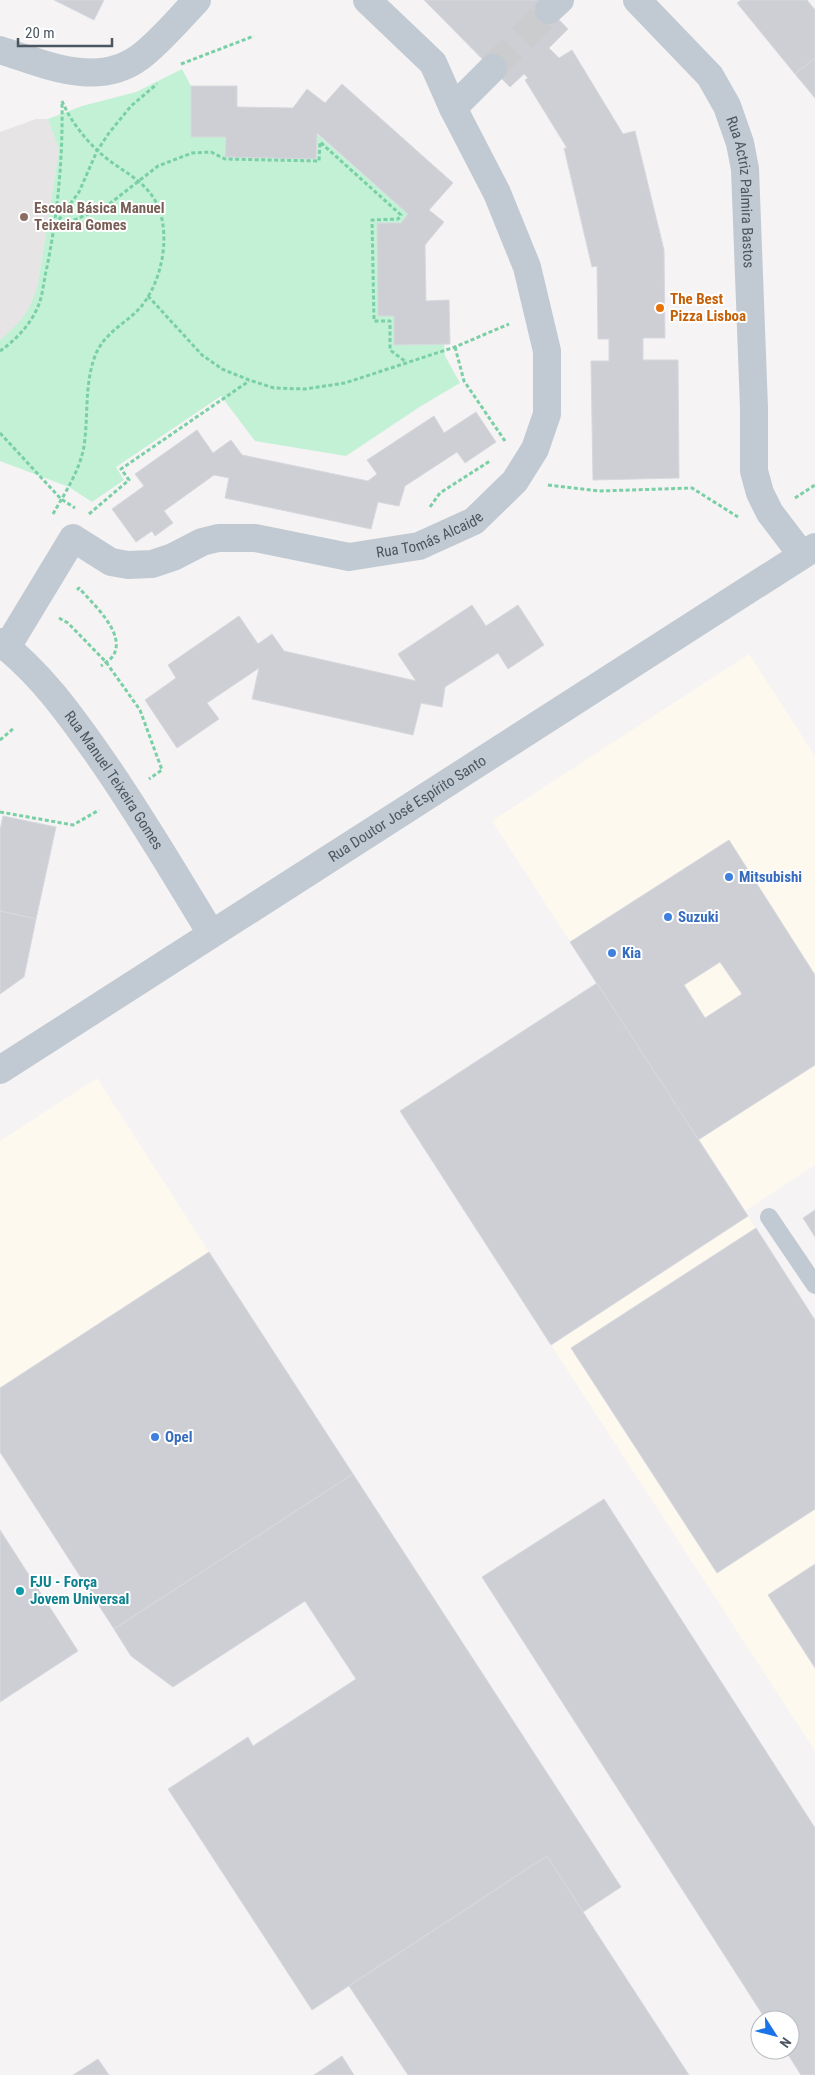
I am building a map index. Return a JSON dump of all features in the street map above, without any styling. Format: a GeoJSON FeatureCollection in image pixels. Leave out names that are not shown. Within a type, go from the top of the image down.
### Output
{"type":"FeatureCollection","features":[{"type":"Feature","properties":{"kind":"street"},"geometry":{"type":"LineString","coordinates":[[0,50],[68,71],[94,74],[110,71],[132,62],[152,47],[197,0]]}},
{"type":"Feature","properties":{"kind":"street","name":"Rua Tomás Alcaide"},"geometry":{"type":"LineString","coordinates":[[3,644],[73,538],[111,562],[128,565],[152,564],[172,557],[202,542],[218,538],[255,538],[349,557],[419,546],[474,521],[515,481],[534,449],[547,414],[547,351],[527,268],[497,193],[453,108],[433,63],[366,0]]}},
{"type":"Feature","properties":{"kind":"street","name":"Rua Actriz Palmira Bastos"},"geometry":{"type":"LineString","coordinates":[[637,0],[710,76],[727,106],[740,143],[745,169],[754,408],[754,471],[760,493],[770,513],[809,551]]}},
{"type":"Feature","properties":{"kind":"street"},"geometry":{"type":"LineString","coordinates":[[453,108],[492,68]]}},
{"type":"Feature","properties":{"kind":"street","name":"Rua Doutor José Espírito Santo"},"geometry":{"type":"LineString","coordinates":[[0,1070],[809,551]]}},
{"type":"Feature","properties":{"kind":"street","name":"Rua Manuel Teixeira Gomes"},"geometry":{"type":"LineString","coordinates":[[3,644],[32,668],[61,701],[126,794],[211,933]]}},
{"type":"Feature","properties":{"kind":"lane"},"geometry":{"type":"LineString","coordinates":[[769,1216],[815,1285]]}},
{"type":"Feature","properties":{"kind":"path"},"geometry":{"type":"LineString","coordinates":[[178,67],[184,61],[254,36]]}},
{"type":"Feature","properties":{"kind":"path"},"geometry":{"type":"LineString","coordinates":[[0,351],[9,345],[28,324],[39,304],[55,226],[63,146],[62,101],[68,71]]}},
{"type":"Feature","properties":{"kind":"path"},"geometry":{"type":"LineString","coordinates":[[55,226],[79,192],[97,151],[131,106],[158,83]]}},
{"type":"Feature","properties":{"kind":"path"},"geometry":{"type":"LineString","coordinates":[[49,521],[74,477],[85,440],[87,385],[96,354],[111,332],[136,312],[148,296],[161,262],[164,228],[159,208],[146,188],[97,151],[77,127],[62,101]]}},
{"type":"Feature","properties":{"kind":"path"},"geometry":{"type":"LineString","coordinates":[[55,226],[72,221],[108,205],[158,166],[192,153],[210,152],[225,159],[319,161],[320,142],[401,215],[398,219],[372,220],[374,321],[390,322],[390,350],[406,362]]}},
{"type":"Feature","properties":{"kind":"path"},"geometry":{"type":"LineString","coordinates":[[148,296],[202,355],[222,369],[274,388],[305,389],[345,383],[406,362],[455,348],[537,312]]}},
{"type":"Feature","properties":{"kind":"path"},"geometry":{"type":"LineString","coordinates":[[455,348],[464,381],[505,440],[504,447]]}},
{"type":"Feature","properties":{"kind":"path"},"geometry":{"type":"LineString","coordinates":[[87,516],[129,480],[121,469],[249,380]]}},
{"type":"Feature","properties":{"kind":"path"},"geometry":{"type":"LineString","coordinates":[[0,433],[62,499],[81,511]]}},
{"type":"Feature","properties":{"kind":"path"},"geometry":{"type":"LineString","coordinates":[[398,550],[440,494],[498,456]]}},
{"type":"Feature","properties":{"kind":"path"},"geometry":{"type":"LineString","coordinates":[[515,481],[599,491],[692,488],[744,521]]}},
{"type":"Feature","properties":{"kind":"path"},"geometry":{"type":"LineString","coordinates":[[788,502],[815,485]]}},
{"type":"Feature","properties":{"kind":"path"},"geometry":{"type":"LineString","coordinates":[[72,592],[79,588],[111,625],[117,643],[113,656],[101,666]]}},
{"type":"Feature","properties":{"kind":"path"},"geometry":{"type":"LineString","coordinates":[[68,623],[106,662],[140,710]]}},
{"type":"Feature","properties":{"kind":"path"},"geometry":{"type":"LineString","coordinates":[[0,740],[14,728]]}},
{"type":"Feature","properties":{"kind":"path"},"geometry":{"type":"LineString","coordinates":[[0,812],[73,825]]}},
{"type":"Feature","properties":{"kind":"shaded area","name":"Escola Básica Manuel Teixeira Gomes"},"geometry":{"type":"Polygon","coordinates":[[[36,119],[48,119],[59,150],[38,283],[33,304],[19,325],[0,340],[0,132],[36,119]]]}},
{"type":"Feature","properties":{"kind":"shaded area"},"geometry":{"type":"Polygon","coordinates":[[[749,654],[815,756],[815,1165],[745,1211],[492,821],[749,654]]]}},
{"type":"Feature","properties":{"kind":"shaded area"},"geometry":{"type":"Polygon","coordinates":[[[97,1078],[353,1474],[0,1452],[0,1141],[97,1078]]]}},
{"type":"Feature","properties":{"kind":"shaded area"},"geometry":{"type":"Polygon","coordinates":[[[748,1216],[815,1320],[815,1751],[551,1345],[748,1216]]]}},
{"type":"Feature","properties":{"kind":"green space"},"geometry":{"type":"Polygon","coordinates":[[[182,69],[191,86],[191,137],[226,137],[225,157],[317,134],[408,214],[401,223],[377,224],[378,316],[394,316],[394,345],[444,344],[445,356],[460,383],[421,406],[346,456],[255,441],[221,396],[116,467],[124,480],[92,502],[69,487],[0,461],[0,340],[25,315],[38,283],[59,150],[48,119],[82,106],[136,92],[182,69]]]}},
{"type":"Feature","properties":{"kind":"building"},"geometry":{"type":"Polygon","coordinates":[[[54,0],[104,0],[94,20],[54,0]]]}},
{"type":"Feature","properties":{"kind":"building"},"geometry":{"type":"Polygon","coordinates":[[[424,0],[540,0],[568,29],[549,48],[559,58],[572,50],[623,134],[635,131],[664,250],[665,338],[643,338],[643,360],[678,360],[679,478],[593,480],[591,361],[609,361],[609,339],[598,339],[597,266],[592,267],[564,148],[567,148],[525,80],[528,78],[524,74],[510,87],[424,0]]]}},
{"type":"Feature","properties":{"kind":"building"},"geometry":{"type":"Polygon","coordinates":[[[741,0],[807,0],[815,10],[815,58],[795,74],[737,3],[741,0]]]}},
{"type":"Feature","properties":{"kind":"building"},"geometry":{"type":"Polygon","coordinates":[[[815,58],[815,98],[795,74],[815,58]]]}},
{"type":"Feature","properties":{"kind":"building"},"geometry":{"type":"Polygon","coordinates":[[[342,84],[453,183],[429,210],[444,222],[425,245],[426,301],[449,300],[450,344],[394,345],[394,316],[378,316],[377,223],[401,223],[408,214],[317,133],[316,159],[225,157],[226,137],[191,137],[191,86],[237,86],[237,107],[293,108],[307,89],[325,103],[342,84]]]}},
{"type":"Feature","properties":{"kind":"building"},"geometry":{"type":"Polygon","coordinates":[[[476,412],[496,442],[465,463],[457,452],[405,486],[399,506],[378,502],[371,529],[225,498],[229,478],[214,475],[164,511],[173,523],[155,536],[152,531],[136,542],[112,509],[144,486],[135,474],[197,430],[213,453],[231,440],[242,455],[368,481],[377,474],[367,460],[434,416],[444,433],[476,412]]]}},
{"type":"Feature","properties":{"kind":"building"},"geometry":{"type":"Polygon","coordinates":[[[472,605],[486,626],[518,605],[544,645],[508,669],[498,653],[445,687],[442,707],[421,703],[413,735],[252,699],[259,668],[207,703],[219,719],[177,748],[145,700],[176,678],[168,665],[239,616],[258,644],[272,634],[284,651],[416,681],[398,654],[472,605]]]}},
{"type":"Feature","properties":{"kind":"building"},"geometry":{"type":"Polygon","coordinates":[[[3,816],[56,827],[36,919],[0,911],[0,830],[3,816]]]}},
{"type":"Feature","properties":{"kind":"building"},"geometry":{"type":"Polygon","coordinates":[[[729,840],[815,975],[815,1065],[698,1140],[570,942],[729,840]],[[720,962],[684,985],[705,1018],[742,994],[720,962]]]}},
{"type":"Feature","properties":{"kind":"building"},"geometry":{"type":"Polygon","coordinates":[[[0,911],[36,919],[24,977],[0,994],[0,911]]]}},
{"type":"Feature","properties":{"kind":"building"},"geometry":{"type":"Polygon","coordinates":[[[597,983],[748,1216],[551,1345],[400,1111],[597,983]]]}},
{"type":"Feature","properties":{"kind":"building"},"geometry":{"type":"Polygon","coordinates":[[[815,1210],[815,1237],[803,1218],[815,1210]]]}},
{"type":"Feature","properties":{"kind":"building"},"geometry":{"type":"Polygon","coordinates":[[[756,1228],[815,1320],[815,1509],[717,1573],[571,1348],[756,1228]]]}},
{"type":"Feature","properties":{"kind":"building"},"geometry":{"type":"Polygon","coordinates":[[[209,1252],[353,1474],[114,1629],[0,1452],[0,1388],[209,1252]]]}},
{"type":"Feature","properties":{"kind":"building"},"geometry":{"type":"Polygon","coordinates":[[[353,1474],[621,1887],[583,1912],[547,1856],[312,2010],[168,1789],[248,1737],[253,1746],[356,1679],[305,1601],[173,1687],[131,1656],[114,1629],[353,1474]]]}},
{"type":"Feature","properties":{"kind":"building"},"geometry":{"type":"Polygon","coordinates":[[[604,1499],[815,1828],[815,2075],[801,2075],[791,2060],[800,2060],[800,2010],[760,2010],[482,1577],[604,1499]]]}},
{"type":"Feature","properties":{"kind":"building","name":"FJU - Força Jovem Universal"},"geometry":{"type":"Polygon","coordinates":[[[0,1530],[78,1651],[0,1702],[0,1530]]]}},
{"type":"Feature","properties":{"kind":"building"},"geometry":{"type":"Polygon","coordinates":[[[815,1564],[815,1668],[768,1595],[815,1564]]]}},
{"type":"Feature","properties":{"kind":"building"},"geometry":{"type":"Polygon","coordinates":[[[547,1856],[689,2075],[408,2075],[349,1986],[547,1856]]]}},
{"type":"Feature","properties":{"kind":"building"},"geometry":{"type":"Polygon","coordinates":[[[342,2056],[354,2075],[314,2075],[342,2056]]]}},
{"type":"Feature","properties":{"kind":"building"},"geometry":{"type":"Polygon","coordinates":[[[98,2059],[109,2075],[73,2075],[98,2059]]]}},
{"type":"Feature","properties":{"kind":"tunnel"},"geometry":{"type":"LineString","coordinates":[[493,68],[549,10]]}},
{"type":"Feature","properties":{"kind":"place","name":"Escola Básica Manuel Teixeira Gomes"},"geometry":{"type":"Point","coordinates":[24,217]}},
{"type":"Feature","properties":{"kind":"place","name":"The Best Pizza Lisboa"},"geometry":{"type":"Point","coordinates":[660,308]}},
{"type":"Feature","properties":{"kind":"place","name":"Mitsubishi"},"geometry":{"type":"Point","coordinates":[729,877]}},
{"type":"Feature","properties":{"kind":"place","name":"Suzuki"},"geometry":{"type":"Point","coordinates":[668,917]}},
{"type":"Feature","properties":{"kind":"place","name":"Kia"},"geometry":{"type":"Point","coordinates":[612,953]}},
{"type":"Feature","properties":{"kind":"place","name":"Opel"},"geometry":{"type":"Point","coordinates":[155,1437]}},
{"type":"Feature","properties":{"kind":"place","name":"FJU - Força Jovem Universal"},"geometry":{"type":"Point","coordinates":[20,1591]}}]}
